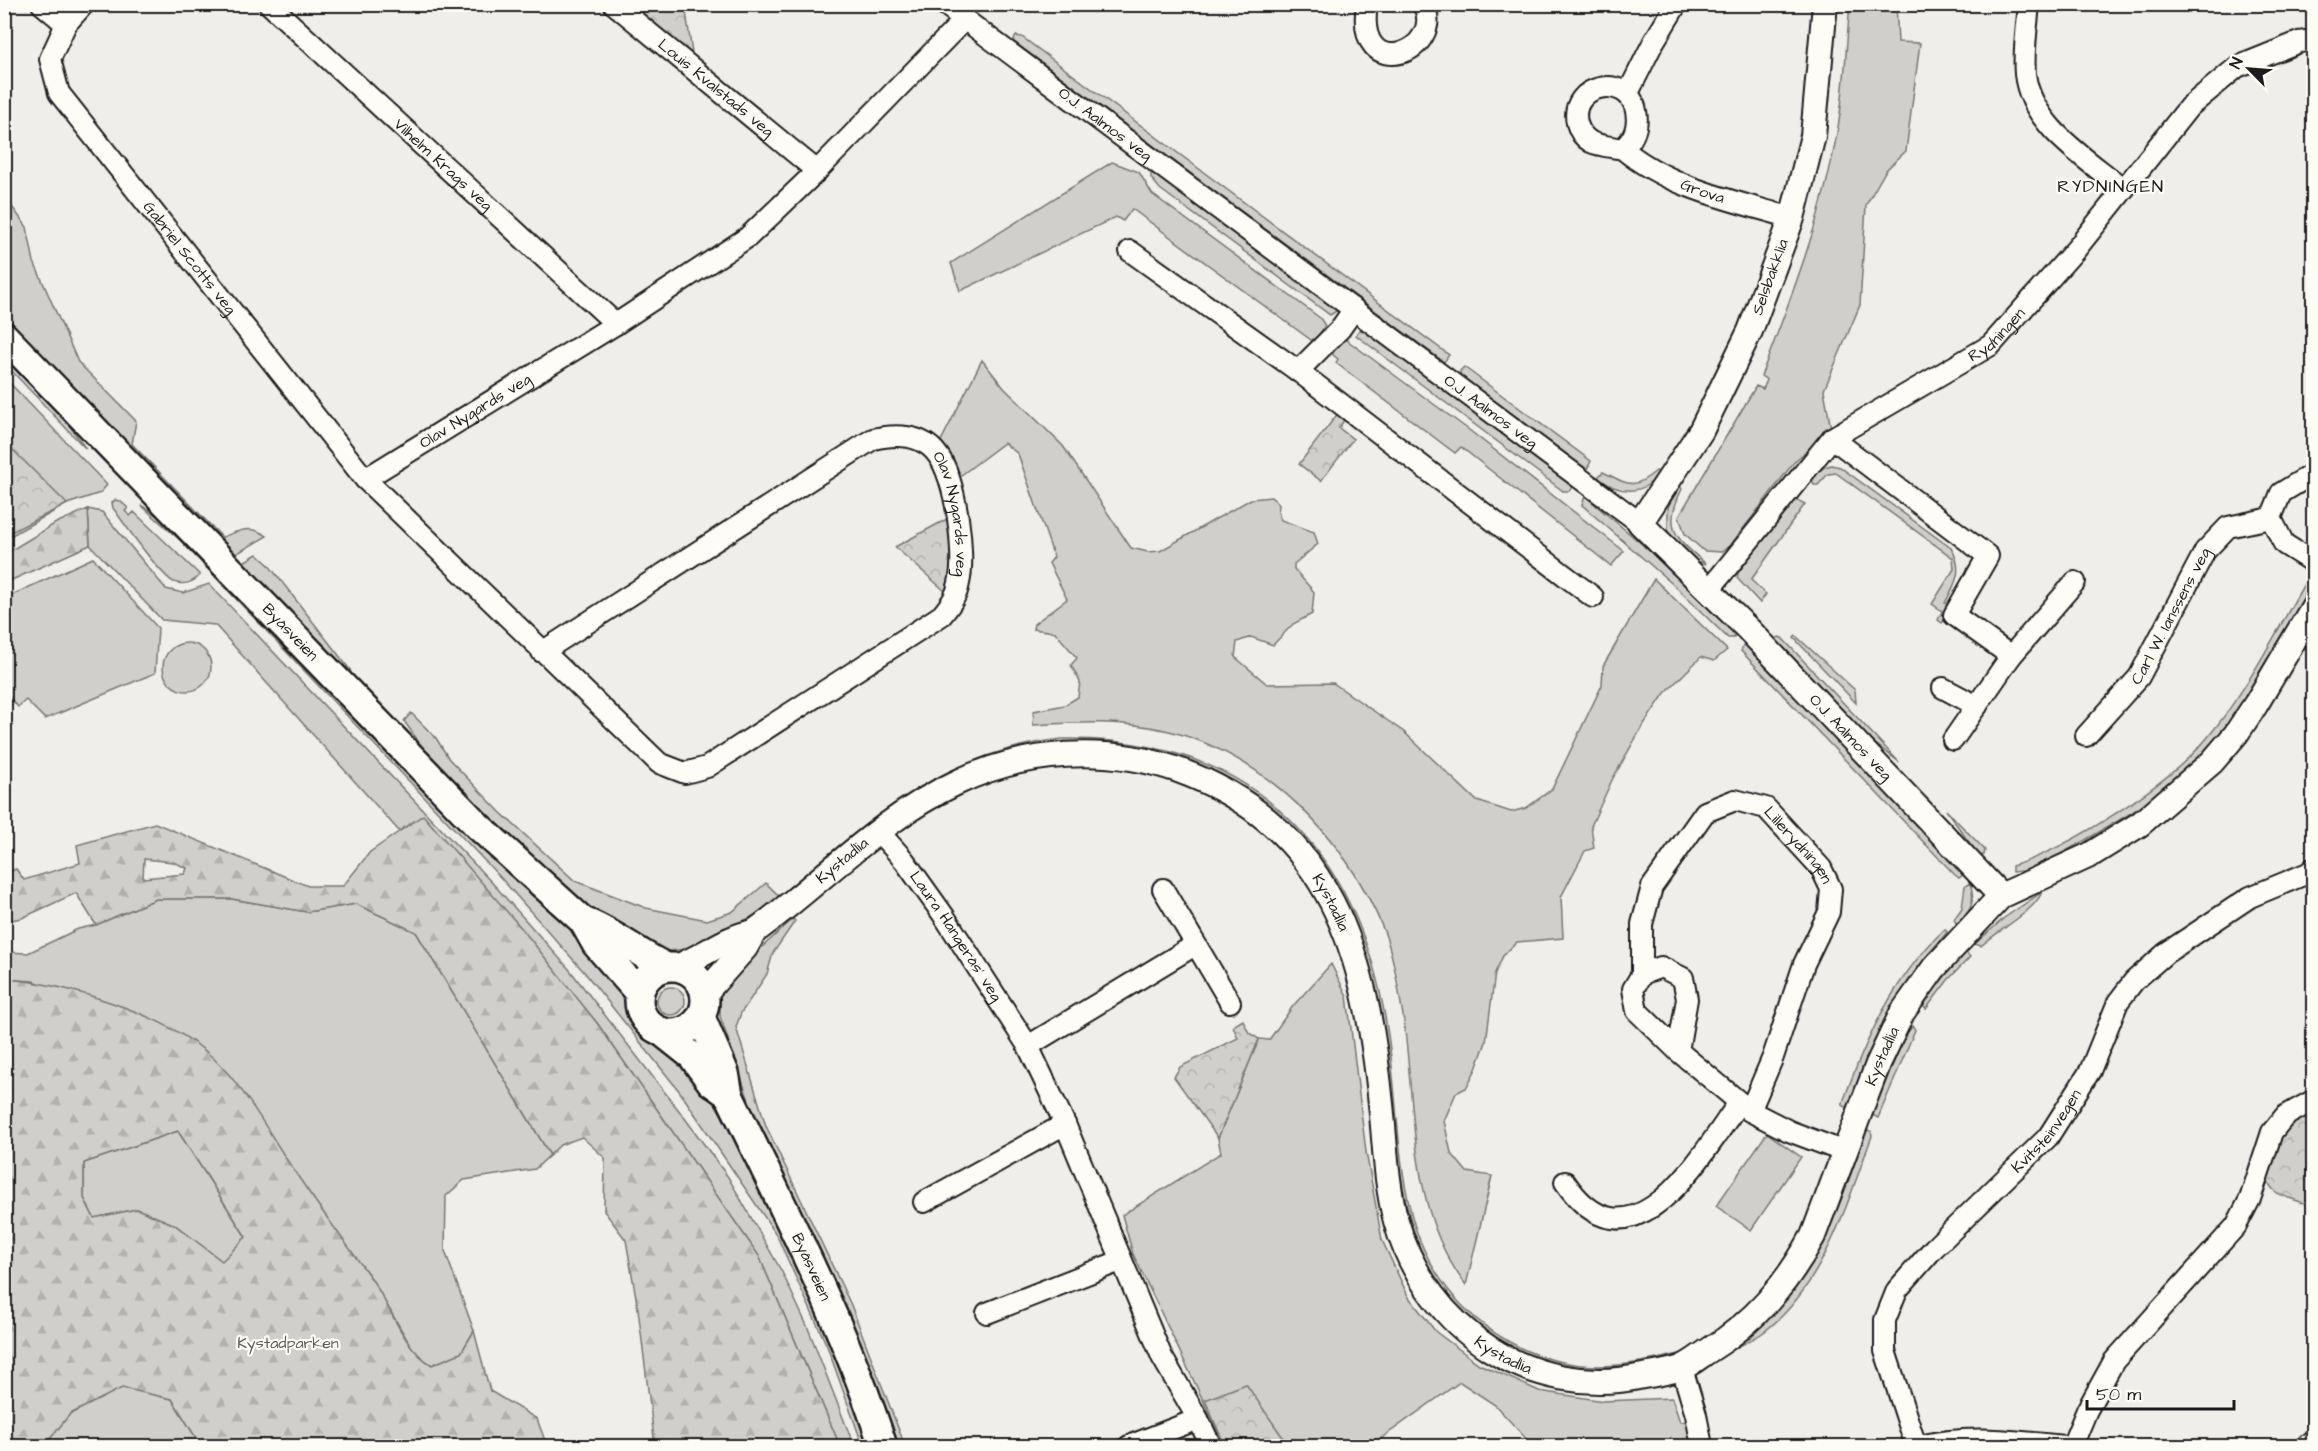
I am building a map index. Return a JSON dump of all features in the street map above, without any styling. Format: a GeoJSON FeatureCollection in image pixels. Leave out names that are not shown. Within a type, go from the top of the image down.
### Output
{"type":"FeatureCollection","features":[{"type":"Feature","properties":{"kind":"main road","name":"Byåsveien"},"geometry":{"type":"LineString","coordinates":[[4,336],[462,810],[533,878],[583,921],[596,944],[639,993]]}},
{"type":"Feature","properties":{"kind":"main road","name":"Byåsveien"},"geometry":{"type":"LineString","coordinates":[[583,921],[603,928],[643,956],[671,967]]}},
{"type":"Feature","properties":{"kind":"main road"},"geometry":{"type":"LineString","coordinates":[[671,967],[693,974],[703,1005],[693,1027],[684,1032],[663,1033],[646,1022],[638,1004],[639,993],[649,976],[671,967]]}},
{"type":"Feature","properties":{"kind":"main road","name":"Byåsveien"},"geometry":{"type":"LineString","coordinates":[[703,1005],[726,1073],[729,1095],[833,1314],[858,1372],[883,1446]]}},
{"type":"Feature","properties":{"kind":"main road","name":"Byåsveien"},"geometry":{"type":"LineString","coordinates":[[663,1033],[692,1056],[711,1082],[729,1095]]}},
{"type":"Feature","properties":{"kind":"street"},"geometry":{"type":"LineString","coordinates":[[42,4],[66,24]]}},
{"type":"Feature","properties":{"kind":"street","name":"Gabriel Scotts veg"},"geometry":{"type":"LineString","coordinates":[[84,4],[66,24],[50,59],[59,93],[365,479]]}},
{"type":"Feature","properties":{"kind":"street","name":"Vilhelm Krags veg"},"geometry":{"type":"LineString","coordinates":[[269,4],[616,324]]}},
{"type":"Feature","properties":{"kind":"street","name":"Louis Kvalstads veg"},"geometry":{"type":"LineString","coordinates":[[614,4],[817,171]]}},
{"type":"Feature","properties":{"kind":"street","name":"O.J. Aalmos veg"},"geometry":{"type":"LineString","coordinates":[[944,4],[1640,523],[1709,590],[2001,896]]}},
{"type":"Feature","properties":{"kind":"street"},"geometry":{"type":"LineString","coordinates":[[1367,4],[1364,30],[1369,42],[1392,55],[1406,53],[1420,41],[1427,26],[1423,4]]}},
{"type":"Feature","properties":{"kind":"street"},"geometry":{"type":"LineString","coordinates":[[1623,149],[1633,139],[1638,122],[1636,108],[1628,93],[1653,43],[1677,5],[1672,4]]}},
{"type":"Feature","properties":{"kind":"street","name":"Selsbakklia"},"geometry":{"type":"LineString","coordinates":[[1640,523],[1701,431],[1750,331],[1792,218],[1813,136],[1826,4]]}},
{"type":"Feature","properties":{"kind":"street"},"geometry":{"type":"LineString","coordinates":[[2029,4],[2025,75],[2032,98],[2047,124],[2122,188]]}},
{"type":"Feature","properties":{"kind":"street","name":"Olav Nygards veg"},"geometry":{"type":"LineString","coordinates":[[542,652],[873,439],[889,435],[907,436],[922,442],[937,453],[946,472],[951,488],[962,566],[959,585],[953,601],[942,615],[707,767],[685,773],[659,763],[542,652],[365,479],[616,324],[748,237],[817,171],[964,20]]}},
{"type":"Feature","properties":{"kind":"street","name":"Rydningen"},"geometry":{"type":"LineString","coordinates":[[1709,590],[1832,438],[1991,345],[2077,248],[2188,107],[2237,67],[2299,42],[2313,40]]}},
{"type":"Feature","properties":{"kind":"street","name":"Grova"},"geometry":{"type":"LineString","coordinates":[[1628,93],[1614,87],[1600,86],[1587,92],[1576,112],[1582,135],[1592,142],[1623,149],[1644,167],[1721,197],[1792,218]]}},
{"type":"Feature","properties":{"kind":"street"},"geometry":{"type":"LineString","coordinates":[[1130,251],[1298,371],[1593,597]]}},
{"type":"Feature","properties":{"kind":"street"},"geometry":{"type":"LineString","coordinates":[[1298,371],[1340,328],[1354,309]]}},
{"type":"Feature","properties":{"kind":"street"},"geometry":{"type":"LineString","coordinates":[[1832,438],[1988,556],[1954,615],[2011,656]]}},
{"type":"Feature","properties":{"kind":"street"},"geometry":{"type":"LineString","coordinates":[[2313,473],[2281,493],[2271,518],[2283,544],[2313,563]]}},
{"type":"Feature","properties":{"kind":"street","name":"Carl W. Ianssens veg"},"geometry":{"type":"LineString","coordinates":[[2086,736],[2139,677],[2205,551],[2228,527],[2271,518]]}},
{"type":"Feature","properties":{"kind":"street"},"geometry":{"type":"LineString","coordinates":[[1953,740],[2011,656],[2075,582]]}},
{"type":"Feature","properties":{"kind":"street"},"geometry":{"type":"LineString","coordinates":[[2001,896],[2090,855],[2140,824],[2212,762],[2252,711],[2313,606]]}},
{"type":"Feature","properties":{"kind":"street"},"geometry":{"type":"LineString","coordinates":[[1943,688],[1977,706]]}},
{"type":"Feature","properties":{"kind":"street","name":"Kystadlia"},"geometry":{"type":"LineString","coordinates":[[703,1005],[754,932],[879,832],[939,791],[980,772],[1029,758],[1076,754],[1124,757],[1159,763],[1218,787],[1252,807],[1279,830],[1308,865],[1333,902],[1348,935],[1362,983],[1372,1037],[1386,1164],[1396,1222],[1414,1266],[1443,1311],[1467,1334],[1499,1356],[1550,1376],[1577,1380],[1622,1381],[1682,1368],[1744,1326],[1778,1292],[1813,1236],[1878,1064],[1902,1013],[1934,968],[2001,896]]}},
{"type":"Feature","properties":{"kind":"street","name":"Lillerydningen"},"geometry":{"type":"LineString","coordinates":[[1565,1182],[1577,1200],[1603,1215],[1623,1219],[1645,1211],[1670,1195],[1682,1183],[1744,1108],[1773,1057],[1804,964],[1829,912],[1831,889],[1821,868],[1766,808],[1735,800],[1705,812],[1652,887],[1642,924],[1642,974],[1633,989],[1637,1011],[1678,1051],[1744,1108],[1789,1131],[1845,1152]]}},
{"type":"Feature","properties":{"kind":"street","name":"Laura Hangerås' veg"},"geometry":{"type":"LineString","coordinates":[[879,832],[904,860],[944,916],[1029,1046],[1065,1124],[1120,1261],[1162,1357],[1211,1446]]}},
{"type":"Feature","properties":{"kind":"street","name":"Kvitsteinvegen"},"geometry":{"type":"LineString","coordinates":[[2065,1446],[1994,1439],[1949,1439],[1917,1446],[1885,1351],[1885,1320],[1898,1290],[1934,1248],[2048,1137],[2090,1071],[2118,1002],[2134,981],[2166,953],[2250,897],[2312,872]]}},
{"type":"Feature","properties":{"kind":"street"},"geometry":{"type":"LineString","coordinates":[[1163,889],[1230,1002]]}},
{"type":"Feature","properties":{"kind":"street","name":"Kystadlia"},"geometry":{"type":"LineString","coordinates":[[671,967],[695,960],[735,935],[754,932]]}},
{"type":"Feature","properties":{"kind":"street"},"geometry":{"type":"LineString","coordinates":[[1029,1046],[1195,945]]}},
{"type":"Feature","properties":{"kind":"street"},"geometry":{"type":"LineString","coordinates":[[1642,974],[1660,967],[1683,978],[1687,999],[1678,1051]]}},
{"type":"Feature","properties":{"kind":"street"},"geometry":{"type":"LineString","coordinates":[[2072,1446],[2087,1410],[2114,1361],[2236,1226],[2250,1199],[2272,1132],[2278,1122],[2313,1100]]}},
{"type":"Feature","properties":{"kind":"street"},"geometry":{"type":"LineString","coordinates":[[924,1202],[1065,1124]]}},
{"type":"Feature","properties":{"kind":"street"},"geometry":{"type":"LineString","coordinates":[[987,1313],[1120,1261]]}},
{"type":"Feature","properties":{"kind":"street"},"geometry":{"type":"LineString","coordinates":[[1682,1368],[1696,1415],[1702,1446]]}},
{"type":"Feature","properties":{"kind":"street"},"geometry":{"type":"LineString","coordinates":[[1129,1446],[1198,1419]]}},
{"type":"Feature","properties":{"kind":"street"},"geometry":{"type":"LineString","coordinates":[[2306,1446],[2313,1439]]}},
{"type":"Feature","properties":{"kind":"green space"},"geometry":{"type":"Polygon","coordinates":[[[625,5],[685,5],[693,60],[625,5]]]}},
{"type":"Feature","properties":{"kind":"green space"},"geometry":{"type":"Polygon","coordinates":[[[1850,5],[1896,5],[1898,42],[1920,43],[1906,151],[1886,170],[1866,205],[1860,305],[1824,390],[1831,429],[1795,461],[1733,542],[1722,552],[1704,551],[1685,534],[1679,516],[1756,386],[1763,389],[1767,380],[1761,376],[1806,254],[1832,159],[1842,97],[1850,5]]]}},
{"type":"Feature","properties":{"kind":"green space"},"geometry":{"type":"Polygon","coordinates":[[[1016,36],[1022,37],[1449,355],[1444,362],[1013,41],[1016,36]]]}},
{"type":"Feature","properties":{"kind":"green space"},"geometry":{"type":"Polygon","coordinates":[[[1112,162],[1139,172],[1152,194],[1320,318],[1325,326],[1316,339],[1311,340],[1132,209],[1123,221],[1116,217],[960,291],[951,263],[1112,162]]]}},
{"type":"Feature","properties":{"kind":"green space"},"geometry":{"type":"Polygon","coordinates":[[[1151,171],[1338,310],[1330,315],[1160,189],[1151,178],[1151,171]]]}},
{"type":"Feature","properties":{"kind":"green space"},"geometry":{"type":"Polygon","coordinates":[[[4,196],[27,227],[34,262],[78,362],[136,421],[132,444],[222,537],[250,529],[267,536],[234,555],[5,320],[4,196]]]}},
{"type":"Feature","properties":{"kind":"green space"},"geometry":{"type":"Polygon","coordinates":[[[1359,330],[1364,331],[1573,487],[1569,491],[1563,491],[1361,339],[1356,335],[1359,330]]]}},
{"type":"Feature","properties":{"kind":"green space"},"geometry":{"type":"Polygon","coordinates":[[[1344,338],[1469,430],[1624,551],[1611,566],[1461,447],[1455,453],[1336,363],[1338,359],[1333,355],[1334,347],[1344,338]]]}},
{"type":"Feature","properties":{"kind":"green space"},"geometry":{"type":"Polygon","coordinates":[[[4,354],[62,415],[86,449],[5,364],[4,354]]]}},
{"type":"Feature","properties":{"kind":"green space"},"geometry":{"type":"Polygon","coordinates":[[[982,360],[1004,388],[1063,446],[1131,548],[1148,552],[1160,551],[1251,499],[1271,497],[1279,504],[1278,513],[1281,520],[1314,532],[1318,544],[1294,564],[1294,569],[1314,592],[1312,614],[1293,624],[1273,645],[1251,637],[1237,642],[1235,657],[1267,684],[1333,683],[1404,732],[1477,801],[1511,812],[1526,808],[1552,789],[1602,685],[1603,666],[1654,579],[1727,650],[1714,661],[1701,657],[1665,693],[1642,727],[1612,780],[1591,826],[1594,848],[1585,851],[1561,897],[1563,938],[1517,942],[1503,956],[1495,973],[1486,1042],[1466,1088],[1456,1093],[1444,1121],[1451,1153],[1467,1172],[1492,1176],[1466,1285],[1447,1256],[1424,1191],[1413,1120],[1403,1015],[1384,931],[1368,897],[1348,864],[1325,834],[1299,806],[1270,781],[1238,760],[1205,743],[1152,727],[1118,723],[1033,725],[1034,711],[1065,705],[1078,697],[1080,682],[1071,665],[1077,658],[1055,632],[1033,629],[1034,624],[1067,599],[1049,563],[1054,557],[1018,454],[1004,443],[960,476],[941,441],[982,360]]]}},
{"type":"Feature","properties":{"kind":"green space"},"geometry":{"type":"Polygon","coordinates":[[[1464,367],[1591,461],[1587,469],[1461,376],[1460,371],[1464,367]]]}},
{"type":"Feature","properties":{"kind":"green space"},"geometry":{"type":"Polygon","coordinates":[[[4,377],[107,485],[100,493],[67,504],[5,539],[4,377]]]}},
{"type":"Feature","properties":{"kind":"green space"},"geometry":{"type":"Polygon","coordinates":[[[1339,412],[1346,417],[1339,428],[1353,439],[1321,481],[1299,464],[1339,412]]]}},
{"type":"Feature","properties":{"kind":"green space"},"geometry":{"type":"Polygon","coordinates":[[[4,441],[67,504],[5,535],[4,535],[4,441]]]}},
{"type":"Feature","properties":{"kind":"green space"},"geometry":{"type":"Polygon","coordinates":[[[1831,465],[1840,467],[1951,548],[1958,569],[1945,603],[1952,608],[1942,623],[1938,620],[1942,611],[1932,604],[1954,569],[1953,558],[1836,473],[1828,474],[1818,485],[1814,485],[1811,477],[1831,465]]]}},
{"type":"Feature","properties":{"kind":"green space"},"geometry":{"type":"Polygon","coordinates":[[[1656,471],[1659,472],[1646,486],[1630,490],[1614,487],[1598,477],[1603,472],[1630,484],[1641,481],[1656,471]]]}},
{"type":"Feature","properties":{"kind":"green space"},"geometry":{"type":"Polygon","coordinates":[[[1680,486],[1682,489],[1673,514],[1675,532],[1687,547],[1706,564],[1694,560],[1668,534],[1668,507],[1680,486]]]}},
{"type":"Feature","properties":{"kind":"green space"},"geometry":{"type":"Polygon","coordinates":[[[1585,496],[1643,545],[1734,632],[1734,638],[1728,638],[1677,588],[1582,505],[1585,496]]]}},
{"type":"Feature","properties":{"kind":"green space"},"geometry":{"type":"Polygon","coordinates":[[[1793,498],[1805,504],[1751,580],[1766,594],[1760,603],[1737,578],[1738,573],[1793,498]]]}},
{"type":"Feature","properties":{"kind":"green space"},"geometry":{"type":"Polygon","coordinates":[[[115,500],[128,508],[125,511],[130,516],[134,512],[200,575],[195,580],[185,583],[174,582],[168,578],[142,548],[113,508],[112,503],[115,500]]]}},
{"type":"Feature","properties":{"kind":"green space"},"geometry":{"type":"Polygon","coordinates":[[[141,505],[168,523],[486,850],[584,942],[621,988],[628,1018],[640,1035],[679,1058],[703,1084],[734,1135],[812,1293],[872,1446],[863,1446],[827,1346],[776,1234],[680,1092],[585,973],[500,877],[182,542],[141,505]]]}},
{"type":"Feature","properties":{"kind":"green space"},"geometry":{"type":"Polygon","coordinates":[[[88,509],[102,512],[166,589],[183,593],[209,584],[496,887],[569,969],[728,1177],[782,1272],[808,1328],[854,1446],[840,1446],[759,1256],[597,1023],[423,816],[399,831],[215,625],[162,620],[90,545],[88,509]]]}},
{"type":"Feature","properties":{"kind":"green space"},"geometry":{"type":"Polygon","coordinates":[[[88,509],[90,545],[5,583],[5,554],[56,523],[88,509]]]}},
{"type":"Feature","properties":{"kind":"green space"},"geometry":{"type":"Polygon","coordinates":[[[947,519],[950,564],[945,591],[895,547],[947,519]]]}},
{"type":"Feature","properties":{"kind":"green space"},"geometry":{"type":"Polygon","coordinates":[[[257,554],[268,564],[351,671],[326,653],[242,563],[257,554]]]}},
{"type":"Feature","properties":{"kind":"green space"},"geometry":{"type":"Polygon","coordinates":[[[93,558],[158,628],[155,673],[45,719],[26,700],[18,707],[5,693],[5,598],[93,558]]]}},
{"type":"Feature","properties":{"kind":"green space"},"geometry":{"type":"Polygon","coordinates":[[[2307,579],[2310,590],[2305,601],[2244,703],[2217,741],[2185,774],[2148,802],[2049,861],[2032,870],[2012,872],[2012,866],[2061,845],[2117,812],[2170,774],[2191,755],[2236,700],[2307,579]]]}},
{"type":"Feature","properties":{"kind":"green space"},"geometry":{"type":"Polygon","coordinates":[[[1796,636],[1855,690],[1856,703],[1794,638],[1796,636]]]}},
{"type":"Feature","properties":{"kind":"green space"},"geometry":{"type":"Polygon","coordinates":[[[1779,637],[1899,762],[1864,735],[1774,641],[1779,637]]]}},
{"type":"Feature","properties":{"kind":"green space"},"geometry":{"type":"Polygon","coordinates":[[[187,643],[204,650],[211,667],[204,684],[187,691],[170,684],[163,667],[170,650],[187,643]]]}},
{"type":"Feature","properties":{"kind":"green space"},"geometry":{"type":"Polygon","coordinates":[[[1744,643],[1964,874],[1959,878],[1955,875],[1741,651],[1744,643]]]}},
{"type":"Feature","properties":{"kind":"green space"},"geometry":{"type":"Polygon","coordinates":[[[411,713],[436,738],[449,759],[500,812],[575,881],[646,908],[707,920],[732,912],[766,883],[780,897],[753,916],[710,938],[686,949],[661,952],[633,938],[556,882],[438,769],[404,721],[411,713]]]}},
{"type":"Feature","properties":{"kind":"green space"},"geometry":{"type":"Polygon","coordinates":[[[1062,739],[1130,743],[1191,758],[1243,783],[1287,817],[1324,860],[1353,911],[1374,970],[1388,1035],[1404,1180],[1415,1227],[1427,1256],[1443,1282],[1462,1305],[1484,1325],[1510,1342],[1537,1355],[1567,1363],[1598,1366],[1620,1365],[1683,1353],[1625,1367],[1586,1368],[1547,1361],[1528,1355],[1491,1337],[1463,1314],[1441,1288],[1424,1259],[1412,1226],[1404,1192],[1375,991],[1361,941],[1337,887],[1234,785],[1030,748],[789,892],[787,889],[881,813],[947,773],[982,757],[1020,746],[1062,739]]]}},
{"type":"Feature","properties":{"kind":"green space"},"geometry":{"type":"Polygon","coordinates":[[[1946,810],[1985,850],[1984,855],[1979,856],[1946,810]]]}},
{"type":"Feature","properties":{"kind":"green space"},"geometry":{"type":"Polygon","coordinates":[[[423,815],[523,930],[597,1023],[759,1256],[840,1446],[655,1446],[638,1309],[626,1240],[604,1211],[605,1158],[582,1137],[560,1145],[550,1155],[416,932],[356,904],[307,912],[232,899],[156,899],[96,925],[76,893],[22,918],[5,921],[5,873],[16,869],[24,880],[80,863],[77,845],[155,823],[308,886],[343,886],[370,852],[423,815]],[[144,859],[143,878],[185,874],[187,868],[173,862],[144,859]]]}},
{"type":"Feature","properties":{"kind":"green space"},"geometry":{"type":"Polygon","coordinates":[[[1970,883],[1971,905],[1963,919],[1956,923],[1954,919],[1962,908],[1965,886],[1970,883]]]}},
{"type":"Feature","properties":{"kind":"green space"},"geometry":{"type":"Polygon","coordinates":[[[2042,892],[2031,907],[2015,920],[1981,946],[1975,944],[2004,918],[2042,892]]]}},
{"type":"Feature","properties":{"kind":"green space"},"geometry":{"type":"Polygon","coordinates":[[[156,899],[232,899],[307,912],[356,904],[416,932],[550,1155],[535,1169],[464,1180],[446,1196],[445,1251],[474,1331],[461,1353],[432,1365],[416,1355],[371,1278],[321,1212],[230,1076],[204,1050],[33,981],[5,979],[4,952],[28,953],[78,929],[96,925],[156,899]]]}},
{"type":"Feature","properties":{"kind":"green space"},"geometry":{"type":"Polygon","coordinates":[[[793,919],[795,921],[773,953],[767,974],[741,1013],[736,1027],[766,1126],[851,1305],[905,1446],[896,1446],[873,1382],[759,1130],[720,1016],[720,996],[737,970],[793,919]]]}},
{"type":"Feature","properties":{"kind":"green space"},"geometry":{"type":"Polygon","coordinates":[[[1945,929],[1947,932],[1912,975],[1887,1017],[1849,1108],[1842,1105],[1871,1033],[1883,1011],[1911,968],[1945,929]]]}},
{"type":"Feature","properties":{"kind":"green space"},"geometry":{"type":"Polygon","coordinates":[[[1965,951],[1970,957],[1948,980],[1926,1009],[1922,1005],[1965,951]]]}},
{"type":"Feature","properties":{"kind":"green space"},"geometry":{"type":"Polygon","coordinates":[[[1331,964],[1347,996],[1366,1152],[1382,1240],[1408,1296],[1436,1332],[1479,1364],[1539,1391],[1604,1401],[1672,1398],[1680,1422],[1687,1421],[1691,1446],[1533,1446],[1495,1405],[1460,1382],[1380,1439],[1358,1443],[1357,1446],[1225,1446],[1133,1254],[1122,1215],[1221,1153],[1218,1138],[1259,1039],[1269,1040],[1293,1006],[1331,964]]]}},
{"type":"Feature","properties":{"kind":"green space","name":"Kystadparken"},"geometry":{"type":"Polygon","coordinates":[[[4,979],[54,986],[109,1002],[161,1023],[204,1050],[230,1075],[252,1105],[301,1180],[377,1288],[412,1348],[432,1365],[461,1353],[474,1331],[490,1391],[537,1419],[547,1446],[201,1446],[172,1399],[122,1388],[70,1414],[44,1446],[5,1446],[4,979]],[[178,1131],[84,1163],[84,1198],[94,1218],[137,1209],[175,1225],[222,1261],[246,1237],[178,1131]]]}},
{"type":"Feature","properties":{"kind":"green space"},"geometry":{"type":"Polygon","coordinates":[[[671,987],[681,991],[685,1001],[681,1011],[671,1015],[661,1011],[657,1001],[661,991],[671,987]]]}},
{"type":"Feature","properties":{"kind":"green space"},"geometry":{"type":"Polygon","coordinates":[[[1243,1020],[1249,1033],[1259,1039],[1218,1138],[1174,1077],[1180,1067],[1238,1038],[1233,1026],[1243,1020]]]}},
{"type":"Feature","properties":{"kind":"green space"},"geometry":{"type":"Polygon","coordinates":[[[1913,1026],[1915,1030],[1878,1118],[1872,1115],[1905,1035],[1913,1026]]]}},
{"type":"Feature","properties":{"kind":"green space"},"geometry":{"type":"Polygon","coordinates":[[[2313,1109],[2313,1196],[2303,1203],[2276,1192],[2270,1186],[2268,1169],[2284,1125],[2313,1109]]]}},
{"type":"Feature","properties":{"kind":"green space"},"geometry":{"type":"Polygon","coordinates":[[[1867,1130],[1871,1131],[1872,1136],[1843,1215],[1818,1267],[1803,1291],[1785,1313],[1764,1332],[1732,1350],[1787,1298],[1813,1261],[1839,1206],[1867,1130]]]}},
{"type":"Feature","properties":{"kind":"green space"},"geometry":{"type":"Polygon","coordinates":[[[178,1131],[246,1237],[222,1262],[175,1225],[137,1209],[94,1218],[84,1198],[84,1163],[178,1131]]]}},
{"type":"Feature","properties":{"kind":"green space"},"geometry":{"type":"Polygon","coordinates":[[[1767,1133],[1801,1157],[1751,1230],[1716,1206],[1767,1133]]]}},
{"type":"Feature","properties":{"kind":"green space"},"geometry":{"type":"Polygon","coordinates":[[[1246,1384],[1284,1439],[1268,1446],[1225,1446],[1205,1400],[1246,1384]]]}},
{"type":"Feature","properties":{"kind":"green space"},"geometry":{"type":"Polygon","coordinates":[[[122,1387],[172,1399],[201,1446],[44,1446],[70,1414],[122,1387]]]}},
{"type":"Feature","properties":{"kind":"district","name":"RYDNINGEN"},"geometry":{"type":"Point","coordinates":[2111,186]}}]}
